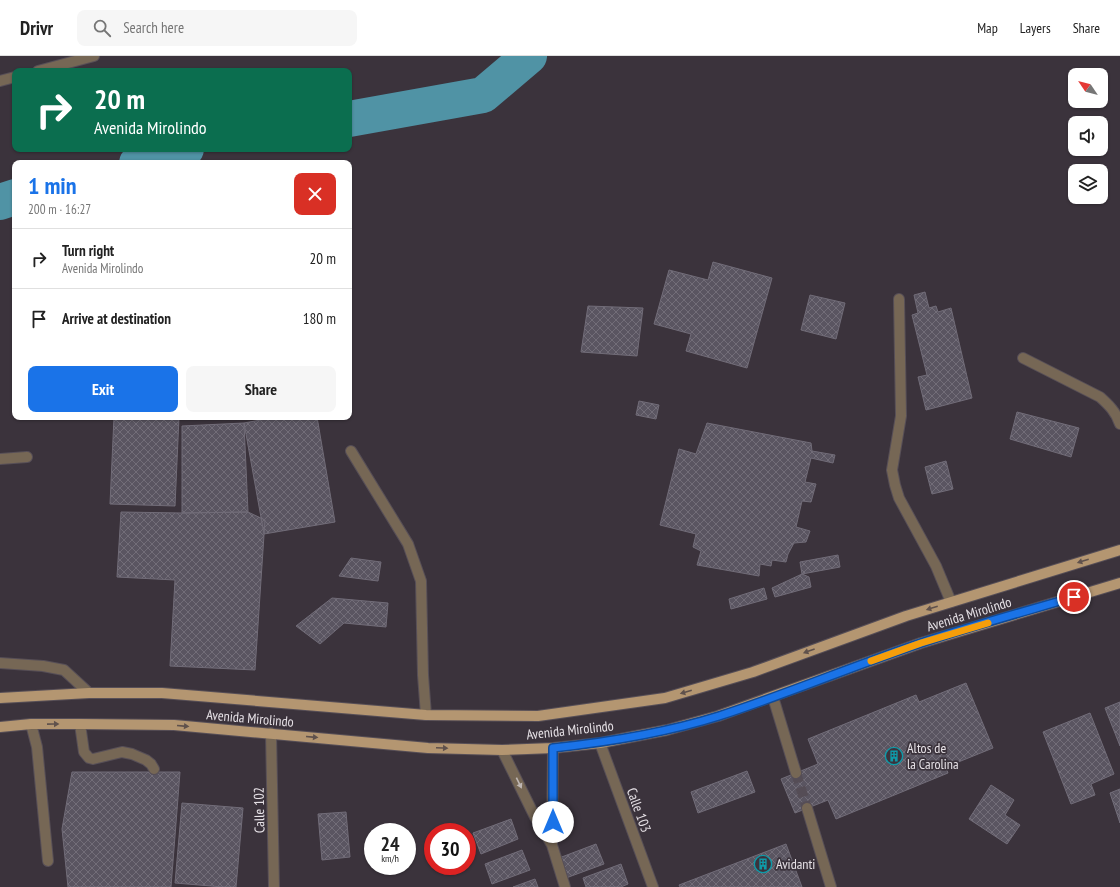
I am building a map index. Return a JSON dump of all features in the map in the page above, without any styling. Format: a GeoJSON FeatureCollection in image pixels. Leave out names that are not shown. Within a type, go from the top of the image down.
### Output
{"type":"FeatureCollection","features":[{"type":"Feature","properties":{"kind":"main road","name":"Avenida Mirolindo"},"geometry":{"type":"LineString","coordinates":[[0,698],[89,693],[162,693],[426,715],[538,716],[665,698],[752,672],[906,616],[1120,550]]}},
{"type":"Feature","properties":{"kind":"main road","name":"Avenida Mirolindo"},"geometry":{"type":"LineString","coordinates":[[0,727],[31,724],[174,725],[428,748],[502,750],[553,748],[600,743],[667,730],[718,716],[921,643],[1120,583]]}},
{"type":"Feature","properties":{"kind":"street"},"geometry":{"type":"LineString","coordinates":[[49,68],[94,56]]}},
{"type":"Feature","properties":{"kind":"street"},"geometry":{"type":"LineString","coordinates":[[0,81],[12,78]]}},
{"type":"Feature","properties":{"kind":"street"},"geometry":{"type":"LineString","coordinates":[[899,299],[901,416],[892,470],[894,485],[899,498],[936,566],[951,602]]}},
{"type":"Feature","properties":{"kind":"street"},"geometry":{"type":"LineString","coordinates":[[1023,358],[1100,397],[1117,415],[1120,424]]}},
{"type":"Feature","properties":{"kind":"street"},"geometry":{"type":"LineString","coordinates":[[350,451],[408,544],[421,581],[423,675],[426,715]]}},
{"type":"Feature","properties":{"kind":"street"},"geometry":{"type":"LineString","coordinates":[[0,459],[27,457]]}},
{"type":"Feature","properties":{"kind":"street"},"geometry":{"type":"LineString","coordinates":[[0,664],[43,666],[64,670],[89,693]]}},
{"type":"Feature","properties":{"kind":"street"},"geometry":{"type":"LineString","coordinates":[[773,696],[796,773]]}},
{"type":"Feature","properties":{"kind":"street"},"geometry":{"type":"LineString","coordinates":[[31,724],[36,746],[48,861]]}},
{"type":"Feature","properties":{"kind":"street"},"geometry":{"type":"LineString","coordinates":[[80,724],[84,752],[89,758],[93,759],[122,752],[132,754],[146,760],[154,769]]}},
{"type":"Feature","properties":{"kind":"street","name":"Calle 102"},"geometry":{"type":"LineString","coordinates":[[271,733],[274,887]]}},
{"type":"Feature","properties":{"kind":"street","name":"Calle 103"},"geometry":{"type":"LineString","coordinates":[[600,743],[653,887]]}},
{"type":"Feature","properties":{"kind":"street"},"geometry":{"type":"LineString","coordinates":[[552,845],[553,748]]}},
{"type":"Feature","properties":{"kind":"street"},"geometry":{"type":"LineString","coordinates":[[502,750],[535,817],[552,845],[565,887]]}},
{"type":"Feature","properties":{"kind":"street"},"geometry":{"type":"LineString","coordinates":[[807,808],[831,887]]}},
{"type":"Feature","properties":{"kind":"building"},"geometry":{"type":"Polygon","coordinates":[[[713,262],[772,278],[747,368],[686,351],[691,334],[654,324],[669,270],[708,280],[713,262]]]}},
{"type":"Feature","properties":{"kind":"building"},"geometry":{"type":"Polygon","coordinates":[[[925,292],[929,308],[936,306],[938,312],[951,308],[972,398],[926,410],[918,377],[927,375],[912,315],[918,313],[914,295],[925,292]]]}},
{"type":"Feature","properties":{"kind":"building"},"geometry":{"type":"Polygon","coordinates":[[[810,295],[845,303],[836,339],[801,330],[810,295]]]}},
{"type":"Feature","properties":{"kind":"building"},"geometry":{"type":"Polygon","coordinates":[[[588,306],[643,308],[637,356],[581,352],[588,306]]]}},
{"type":"Feature","properties":{"kind":"building"},"geometry":{"type":"Polygon","coordinates":[[[639,401],[659,405],[656,419],[636,415],[639,401]]]}},
{"type":"Feature","properties":{"kind":"building"},"geometry":{"type":"Polygon","coordinates":[[[1017,412],[1079,428],[1071,457],[1010,439],[1017,412]]]}},
{"type":"Feature","properties":{"kind":"building"},"geometry":{"type":"Polygon","coordinates":[[[114,420],[179,420],[175,506],[110,504],[114,420]]]}},
{"type":"Feature","properties":{"kind":"building"},"geometry":{"type":"Polygon","coordinates":[[[260,420],[318,420],[335,522],[264,534],[244,423],[260,420]]]}},
{"type":"Feature","properties":{"kind":"building"},"geometry":{"type":"Polygon","coordinates":[[[244,423],[248,512],[182,513],[182,426],[244,423]]]}},
{"type":"Feature","properties":{"kind":"building"},"geometry":{"type":"Polygon","coordinates":[[[707,423],[811,443],[812,451],[835,455],[833,463],[811,458],[805,482],[816,484],[811,502],[802,501],[796,527],[810,531],[806,542],[794,543],[788,554],[786,562],[772,560],[771,566],[760,564],[759,576],[697,565],[701,551],[693,547],[696,534],[660,525],[679,449],[696,454],[707,423]]]}},
{"type":"Feature","properties":{"kind":"building"},"geometry":{"type":"Polygon","coordinates":[[[946,461],[953,489],[932,494],[925,467],[946,461]]]}},
{"type":"Feature","properties":{"kind":"building"},"geometry":{"type":"Polygon","coordinates":[[[121,512],[248,512],[265,520],[255,670],[170,666],[175,580],[117,577],[121,512]]]}},
{"type":"Feature","properties":{"kind":"building"},"geometry":{"type":"Polygon","coordinates":[[[838,555],[840,567],[802,574],[800,562],[838,555]]]}},
{"type":"Feature","properties":{"kind":"building"},"geometry":{"type":"Polygon","coordinates":[[[351,558],[381,562],[378,581],[339,576],[351,558]]]}},
{"type":"Feature","properties":{"kind":"building"},"geometry":{"type":"Polygon","coordinates":[[[802,574],[809,577],[811,587],[775,597],[772,588],[802,574]]]}},
{"type":"Feature","properties":{"kind":"building"},"geometry":{"type":"Polygon","coordinates":[[[764,588],[767,599],[731,609],[729,599],[764,588]]]}},
{"type":"Feature","properties":{"kind":"building"},"geometry":{"type":"Polygon","coordinates":[[[332,598],[388,603],[386,627],[344,623],[320,644],[296,626],[332,598]]]}},
{"type":"Feature","properties":{"kind":"building","name":"Altos de la Carolina"},"geometry":{"type":"Polygon","coordinates":[[[966,683],[993,748],[946,767],[948,773],[836,819],[828,800],[795,813],[781,779],[818,764],[808,739],[916,695],[919,702],[966,683]]]}},
{"type":"Feature","properties":{"kind":"building"},"geometry":{"type":"Polygon","coordinates":[[[1120,702],[1120,746],[1105,708],[1120,702]]]}},
{"type":"Feature","properties":{"kind":"building"},"geometry":{"type":"Polygon","coordinates":[[[1090,713],[1114,774],[1091,784],[1095,795],[1071,804],[1043,732],[1090,713]]]}},
{"type":"Feature","properties":{"kind":"building"},"geometry":{"type":"Polygon","coordinates":[[[747,771],[755,792],[698,813],[691,792],[747,771]]]}},
{"type":"Feature","properties":{"kind":"building"},"geometry":{"type":"Polygon","coordinates":[[[72,772],[180,772],[171,887],[68,887],[62,829],[72,772]]]}},
{"type":"Feature","properties":{"kind":"building"},"geometry":{"type":"Polygon","coordinates":[[[991,785],[1014,800],[1005,815],[1020,825],[1007,844],[969,819],[991,785]]]}},
{"type":"Feature","properties":{"kind":"building"},"geometry":{"type":"Polygon","coordinates":[[[1120,789],[1120,823],[1110,793],[1120,789]]]}},
{"type":"Feature","properties":{"kind":"building"},"geometry":{"type":"Polygon","coordinates":[[[182,803],[243,808],[236,887],[175,883],[182,803]]]}},
{"type":"Feature","properties":{"kind":"building"},"geometry":{"type":"Polygon","coordinates":[[[346,812],[350,857],[322,860],[318,814],[346,812]]]}},
{"type":"Feature","properties":{"kind":"building"},"geometry":{"type":"Polygon","coordinates":[[[511,819],[518,839],[481,854],[476,841],[476,832],[511,819]]]}},
{"type":"Feature","properties":{"kind":"building"},"geometry":{"type":"Polygon","coordinates":[[[596,844],[604,864],[566,878],[559,858],[596,844]]]}},
{"type":"Feature","properties":{"kind":"building","name":"Avidanti"},"geometry":{"type":"Polygon","coordinates":[[[786,844],[802,887],[680,887],[679,885],[786,844]]]}},
{"type":"Feature","properties":{"kind":"building"},"geometry":{"type":"Polygon","coordinates":[[[522,850],[530,870],[492,884],[485,864],[522,850]]]}},
{"type":"Feature","properties":{"kind":"building"},"geometry":{"type":"Polygon","coordinates":[[[621,864],[628,884],[621,887],[586,887],[583,878],[621,864]]]}},
{"type":"Feature","properties":{"kind":"building"},"geometry":{"type":"Polygon","coordinates":[[[535,879],[538,887],[513,887],[535,879]]]}},
{"type":"Feature","properties":{"kind":"waterway"},"geometry":{"type":"LineString","coordinates":[[352,118],[483,95],[529,56]]}},
{"type":"Feature","properties":{"kind":"waterway"},"geometry":{"type":"LineString","coordinates":[[148,160],[176,152]]}},
{"type":"Feature","properties":{"kind":"waterway"},"geometry":{"type":"LineString","coordinates":[[0,202],[12,198]]}},
{"type":"Feature","properties":{"kind":"tunnel"},"geometry":{"type":"LineString","coordinates":[[796,773],[807,808]]}},
{"type":"Feature","properties":{"kind":"slow traffic"},"geometry":{"type":"LineString","coordinates":[[871,661],[921,643],[988,623]]}},
{"type":"Feature","properties":{"kind":"place","name":"Altos de la Carolina"},"geometry":{"type":"Point","coordinates":[894,756]}},
{"type":"Feature","properties":{"kind":"place","name":"Avidanti"},"geometry":{"type":"Point","coordinates":[763,864]}},
{"type":"Feature","properties":{"kind":"route"},"geometry":{"type":"LineString","coordinates":[[553,822],[553,748],[600,743],[667,730],[718,716],[921,643],[1074,597]]}}]}
